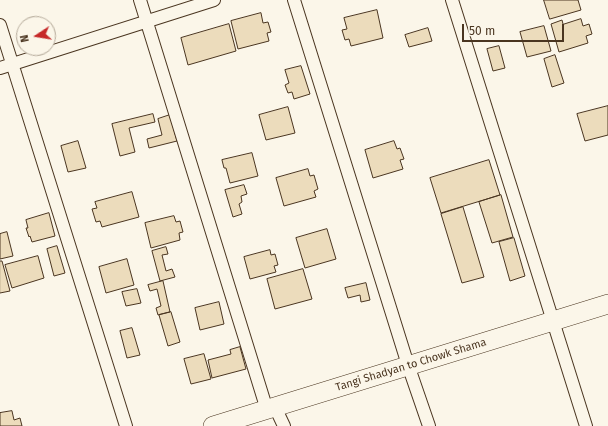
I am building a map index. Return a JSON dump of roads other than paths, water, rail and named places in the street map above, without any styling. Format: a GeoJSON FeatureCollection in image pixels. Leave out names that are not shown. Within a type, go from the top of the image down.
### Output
{"type":"FeatureCollection","features":[{"type":"Feature","properties":{"kind":"main road","name":"Tangi Shadyan to Chowk Shama"},"geometry":{"type":"LineString","coordinates":[[213,426],[608,304]]}},
{"type":"Feature","properties":{"kind":"street"},"geometry":{"type":"LineString","coordinates":[[140,0],[271,409],[284,426]]}},
{"type":"Feature","properties":{"kind":"street"},"geometry":{"type":"LineString","coordinates":[[0,68],[214,0]]}},
{"type":"Feature","properties":{"kind":"street"},"geometry":{"type":"LineString","coordinates":[[294,0],[428,426]]}},
{"type":"Feature","properties":{"kind":"street"},"geometry":{"type":"LineString","coordinates":[[452,0],[586,426]]}},
{"type":"Feature","properties":{"kind":"street"},"geometry":{"type":"LineString","coordinates":[[0,25],[126,426]]}}]}
